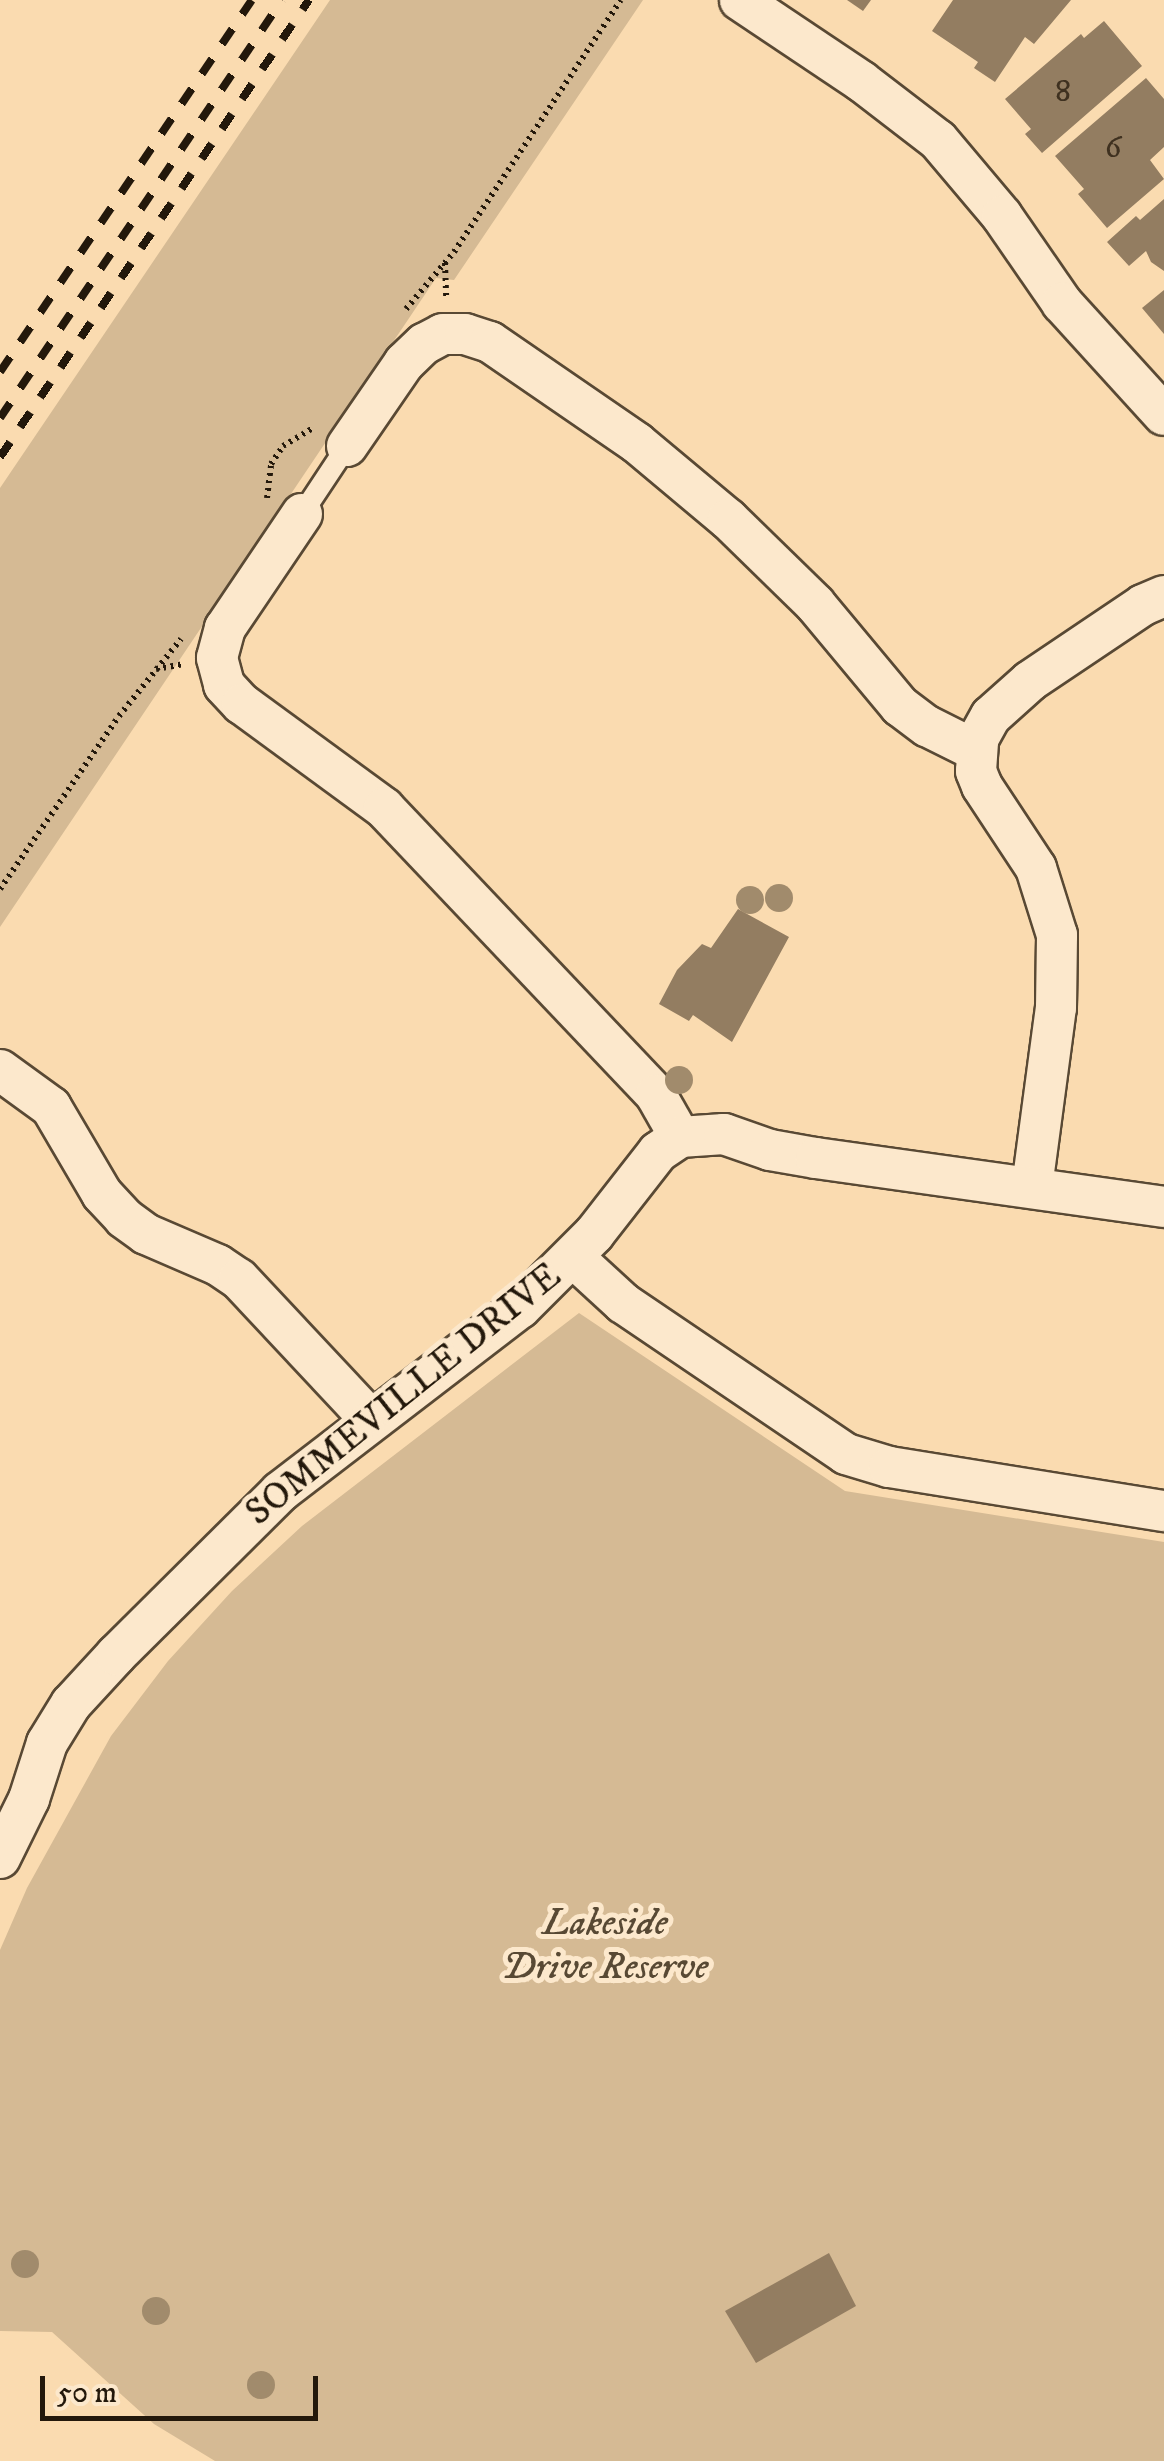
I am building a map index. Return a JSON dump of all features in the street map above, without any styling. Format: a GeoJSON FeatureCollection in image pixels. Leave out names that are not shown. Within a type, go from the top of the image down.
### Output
{"type":"FeatureCollection","features":[{"type":"Feature","properties":{"kind":"street"},"geometry":{"type":"LineString","coordinates":[[740,0],[862,81],[938,140],[1002,216],[1062,303],[1160,416]]}},
{"type":"Feature","properties":{"kind":"street"},"geometry":{"type":"LineString","coordinates":[[347,446],[404,363],[424,344],[443,334],[465,334],[490,342],[637,443],[728,519],[815,604],[900,706],[926,726],[976,750]]}},
{"type":"Feature","properties":{"kind":"street"},"geometry":{"type":"LineString","coordinates":[[302,514],[225,628],[217,658],[224,685],[242,704],[384,808],[656,1096],[680,1137],[724,1134],[770,1150],[816,1158],[1164,1207]]}},
{"type":"Feature","properties":{"kind":"street"},"geometry":{"type":"LineString","coordinates":[[1032,1187],[1056,1008],[1057,935],[1036,868],[982,786],[976,750],[984,727],[1008,700],[1157,591]]}},
{"type":"Feature","properties":{"kind":"street"},"geometry":{"type":"LineString","coordinates":[[0,1070],[51,1107],[102,1194],[124,1218],[146,1234],[218,1265],[238,1278],[371,1420]]}},
{"type":"Feature","properties":{"kind":"street","name":"SOMMEVILLE DRIVE"},"geometry":{"type":"LineString","coordinates":[[0,1858],[29,1799],[47,1743],[79,1712],[158,1614],[219,1548],[280,1492],[481,1340],[572,1257],[650,1160],[680,1137]]}},
{"type":"Feature","properties":{"kind":"street"},"geometry":{"type":"LineString","coordinates":[[572,1257],[623,1303],[846,1454],[889,1467],[1164,1512]]}},
{"type":"Feature","properties":{"kind":"lane"},"geometry":{"type":"LineString","coordinates":[[302,514],[347,446]]}},
{"type":"Feature","properties":{"kind":"path"},"geometry":{"type":"LineString","coordinates":[[416,294],[446,262],[621,0]]}},
{"type":"Feature","properties":{"kind":"path"},"geometry":{"type":"LineString","coordinates":[[446,262],[447,307]]}},
{"type":"Feature","properties":{"kind":"green space"},"geometry":{"type":"Polygon","coordinates":[[[330,0],[643,0],[454,280],[436,278],[0,927],[0,488],[330,0]]]}},
{"type":"Feature","properties":{"kind":"green space","name":"Lakeside Drive Reserve"},"geometry":{"type":"Polygon","coordinates":[[[579,1313],[845,1491],[1164,1542],[1164,2461],[215,2461],[154,2424],[52,2332],[0,2331],[0,1950],[27,1888],[111,1736],[168,1661],[232,1591],[302,1526],[579,1313]]]}},
{"type":"Feature","properties":{"kind":"building"},"geometry":{"type":"Polygon","coordinates":[[[847,0],[871,0],[863,11],[847,0]]]}},
{"type":"Feature","properties":{"kind":"building"},"geometry":{"type":"Polygon","coordinates":[[[953,0],[1071,0],[1034,44],[1025,37],[995,82],[974,68],[978,62],[932,31],[953,0]]]}},
{"type":"Feature","properties":{"kind":"building"},"geometry":{"type":"Polygon","coordinates":[[[1104,21],[1142,66],[1042,153],[1025,134],[1031,129],[1005,99],[1081,34],[1084,38],[1104,21]]]}},
{"type":"Feature","properties":{"kind":"building"},"geometry":{"type":"Polygon","coordinates":[[[1146,78],[1164,99],[1164,147],[1150,160],[1164,179],[1107,228],[1078,194],[1084,189],[1055,156],[1146,78]]]}},
{"type":"Feature","properties":{"kind":"building"},"geometry":{"type":"Polygon","coordinates":[[[1164,199],[1164,271],[1151,262],[1146,251],[1129,266],[1107,242],[1136,216],[1140,220],[1164,199]]]}},
{"type":"Feature","properties":{"kind":"building"},"geometry":{"type":"Polygon","coordinates":[[[1164,290],[1164,334],[1142,308],[1164,290]]]}},
{"type":"Feature","properties":{"kind":"building"},"geometry":{"type":"Polygon","coordinates":[[[738,909],[789,937],[732,1042],[693,1015],[689,1021],[659,1004],[677,970],[702,944],[711,948],[738,909]]]}},
{"type":"Feature","properties":{"kind":"building"},"geometry":{"type":"Polygon","coordinates":[[[829,2253],[856,2306],[756,2363],[725,2311],[829,2253]]]}},
{"type":"Feature","properties":{"kind":"railway"},"geometry":{"type":"LineString","coordinates":[[0,372],[252,0]]}},
{"type":"Feature","properties":{"kind":"railway"},"geometry":{"type":"LineString","coordinates":[[0,418],[282,0]]}},
{"type":"Feature","properties":{"kind":"railway"},"geometry":{"type":"LineString","coordinates":[[0,457],[309,0]]}}]}
